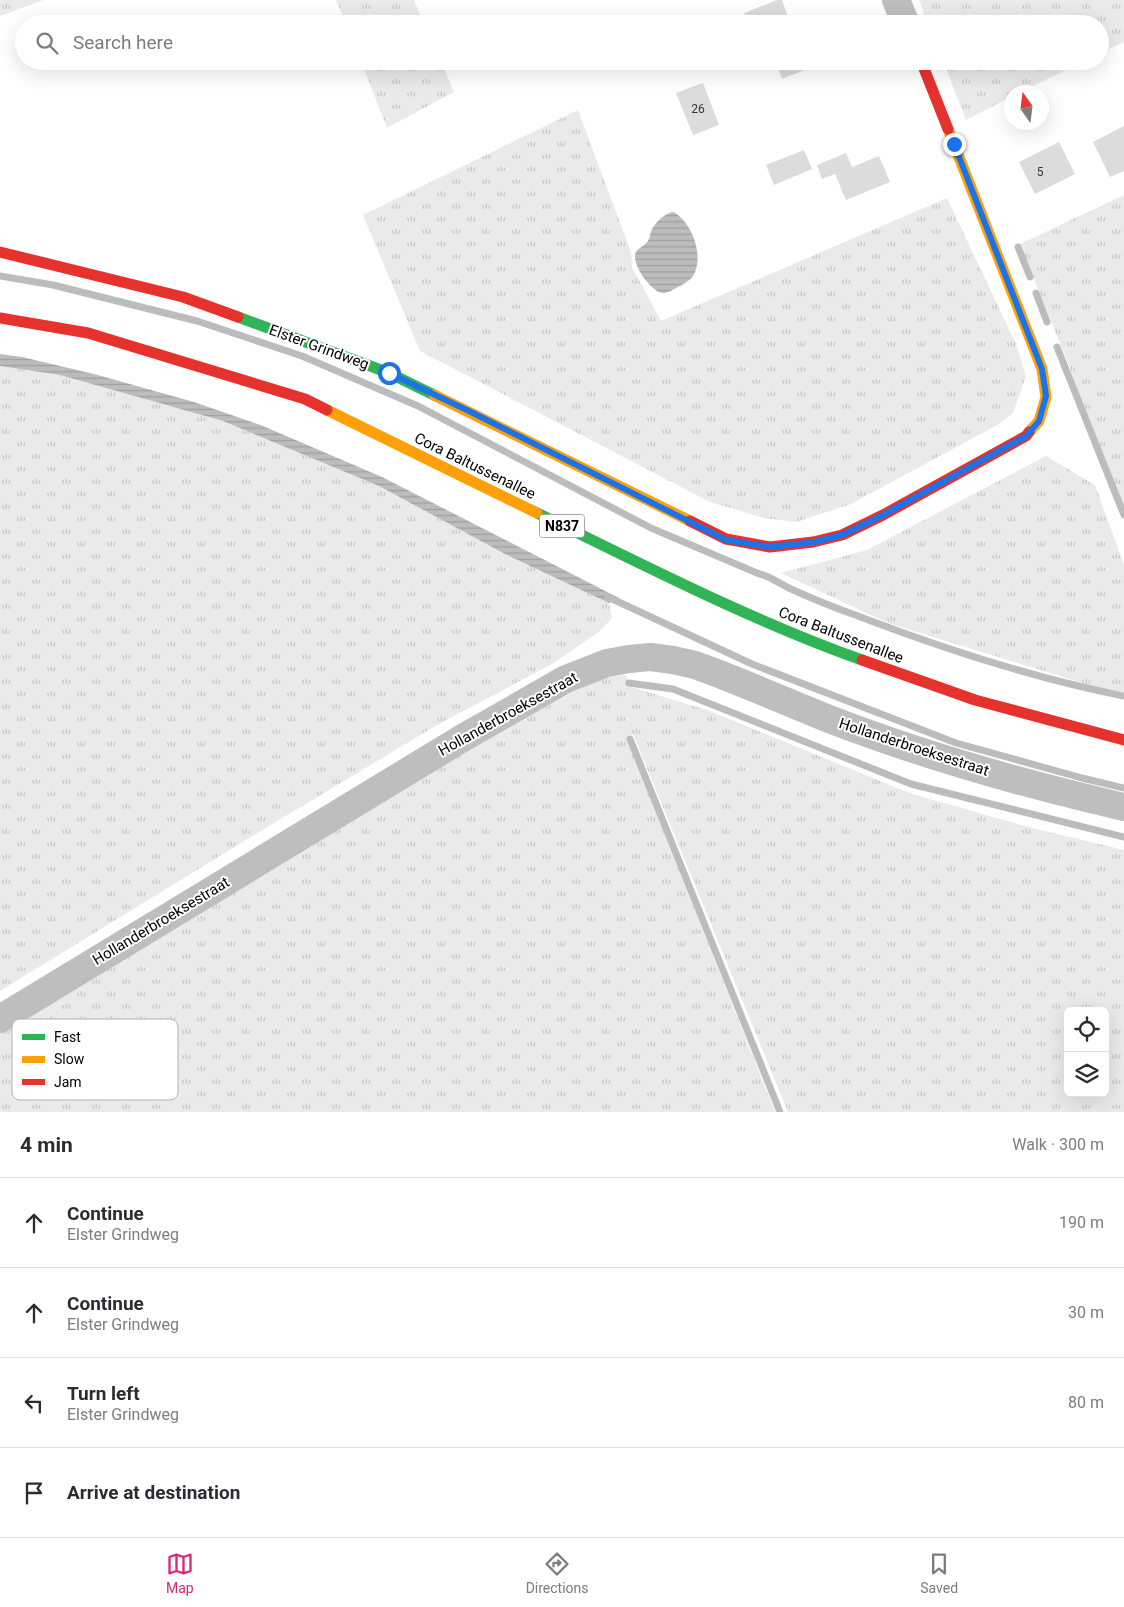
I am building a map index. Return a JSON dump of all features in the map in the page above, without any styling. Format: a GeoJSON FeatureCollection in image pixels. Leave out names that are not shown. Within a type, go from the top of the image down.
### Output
{"type":"FeatureCollection","features":[{"type":"Feature","properties":{"kind":"street"},"geometry":{"type":"LineString","coordinates":[[896,0],[902,15]]}},
{"type":"Feature","properties":{"kind":"street","name":"Elster Grindweg"},"geometry":{"type":"LineString","coordinates":[[0,252],[183,297],[389,373],[726,540],[770,547],[814,542],[842,535],[883,515],[1026,436],[1039,421],[1046,396],[1042,369],[925,70]]}},
{"type":"Feature","properties":{"kind":"street","name":"Cora Baltussenallee"},"geometry":{"type":"LineString","coordinates":[[0,318],[88,333],[304,399],[702,594],[816,643],[975,700],[1124,740]]}},
{"type":"Feature","properties":{"kind":"street","name":"Hollanderbroeksestraat"},"geometry":{"type":"LineString","coordinates":[[0,1019],[461,739],[566,679],[607,662],[650,657],[695,665],[830,719],[967,767],[1058,792],[1124,807]]}},
{"type":"Feature","properties":{"kind":"green space"},"geometry":{"type":"Polygon","coordinates":[[[0,0],[44,0],[0,16],[0,0]]]}},
{"type":"Feature","properties":{"kind":"green space"},"geometry":{"type":"Polygon","coordinates":[[[336,0],[414,0],[420,15],[342,15],[336,0]]]}},
{"type":"Feature","properties":{"kind":"green space"},"geometry":{"type":"Polygon","coordinates":[[[919,0],[1124,0],[1124,42],[1109,49],[1109,15],[925,15],[919,0]]]}},
{"type":"Feature","properties":{"kind":"green space"},"geometry":{"type":"Polygon","coordinates":[[[364,70],[445,70],[454,92],[387,128],[364,70]]]}},
{"type":"Feature","properties":{"kind":"green space"},"geometry":{"type":"Polygon","coordinates":[[[947,70],[1066,70],[1035,85],[1004,85],[1004,101],[966,120],[947,70]]]}},
{"type":"Feature","properties":{"kind":"green space"},"geometry":{"type":"Polygon","coordinates":[[[578,110],[631,252],[632,267],[661,321],[947,198],[1016,344],[1026,376],[1013,413],[999,424],[851,504],[796,522],[764,518],[710,502],[420,351],[363,215],[578,110]]]}},
{"type":"Feature","properties":{"kind":"green space"},"geometry":{"type":"Polygon","coordinates":[[[1124,195],[1124,513],[1068,363],[1020,244],[1124,195]]]}},
{"type":"Feature","properties":{"kind":"green space"},"geometry":{"type":"Polygon","coordinates":[[[0,366],[60,375],[223,421],[379,486],[505,554],[609,603],[612,618],[600,631],[552,664],[437,725],[0,991],[0,366]]]}},
{"type":"Feature","properties":{"kind":"green space"},"geometry":{"type":"Polygon","coordinates":[[[1046,456],[1095,485],[1124,565],[1124,692],[1092,686],[888,623],[781,573],[867,550],[1046,456]]]}},
{"type":"Feature","properties":{"kind":"green space"},"geometry":{"type":"Polygon","coordinates":[[[626,675],[631,687],[707,710],[912,794],[1032,828],[1124,850],[1124,1112],[788,1112],[633,734],[626,738],[775,1112],[0,1112],[0,1032],[12,1025],[12,1100],[178,1100],[178,1019],[21,1019],[435,767],[601,677],[626,675]]]}},
{"type":"Feature","properties":{"kind":"shaded area"},"geometry":{"type":"Polygon","coordinates":[[[673,212],[686,223],[691,231],[695,240],[698,259],[693,276],[688,281],[664,293],[654,289],[643,277],[635,257],[637,250],[648,241],[652,229],[657,222],[666,214],[673,212]]]}},
{"type":"Feature","properties":{"kind":"shaded area"},"geometry":{"type":"Polygon","coordinates":[[[0,354],[22,357],[94,374],[194,402],[263,426],[382,477],[619,598],[609,603],[505,554],[379,486],[223,421],[60,375],[0,366],[0,354]]]}},
{"type":"Feature","properties":{"kind":"building"},"geometry":{"type":"Polygon","coordinates":[[[777,0],[782,0],[787,15],[745,15],[744,13],[777,0]]]}},
{"type":"Feature","properties":{"kind":"building"},"geometry":{"type":"Polygon","coordinates":[[[778,70],[805,70],[782,79],[778,70]]]}},
{"type":"Feature","properties":{"kind":"building"},"geometry":{"type":"Polygon","coordinates":[[[703,83],[719,125],[693,135],[676,93],[703,83]]]}},
{"type":"Feature","properties":{"kind":"building"},"geometry":{"type":"Polygon","coordinates":[[[1124,126],[1124,171],[1110,177],[1093,142],[1124,126]]]}},
{"type":"Feature","properties":{"kind":"building"},"geometry":{"type":"Polygon","coordinates":[[[1059,142],[1075,174],[1035,194],[1019,162],[1059,142]]]}},
{"type":"Feature","properties":{"kind":"building"},"geometry":{"type":"Polygon","coordinates":[[[804,150],[812,169],[774,185],[766,165],[804,150]]]}},
{"type":"Feature","properties":{"kind":"building"},"geometry":{"type":"Polygon","coordinates":[[[846,153],[852,167],[879,156],[890,182],[846,200],[835,174],[822,179],[817,165],[846,153]]]}},
{"type":"Feature","properties":{"kind":"waterway"},"geometry":{"type":"LineString","coordinates":[[1018,247],[1030,277]]}},
{"type":"Feature","properties":{"kind":"waterway"},"geometry":{"type":"LineString","coordinates":[[0,276],[53,285],[197,321],[302,356],[418,406],[651,528],[767,576],[816,600],[923,640],[989,662],[1056,681],[1124,696]]}},
{"type":"Feature","properties":{"kind":"waterway"},"geometry":{"type":"LineString","coordinates":[[1036,293],[1047,322]]}},
{"type":"Feature","properties":{"kind":"waterway"},"geometry":{"type":"LineString","coordinates":[[1057,347],[1124,515]]}},
{"type":"Feature","properties":{"kind":"waterway"},"geometry":{"type":"LineString","coordinates":[[608,597],[752,664],[956,743],[1124,788]]}},
{"type":"Feature","properties":{"kind":"waterway"},"geometry":{"type":"LineString","coordinates":[[629,683],[673,689],[911,784],[1124,837]]}},
{"type":"Feature","properties":{"kind":"waterway"},"geometry":{"type":"LineString","coordinates":[[630,739],[780,1112]]}},
{"type":"Feature","properties":{"kind":"traffic: fast"},"geometry":{"type":"LineString","coordinates":[[238,317],[389,373],[434,395]]}},
{"type":"Feature","properties":{"kind":"traffic: fast"},"geometry":{"type":"LineString","coordinates":[[537,513],[738,610],[862,660]]}},
{"type":"Feature","properties":{"kind":"traffic: slow"},"geometry":{"type":"LineString","coordinates":[[948,129],[1042,369],[1046,397],[1039,421],[1029,432]]}},
{"type":"Feature","properties":{"kind":"traffic: slow"},"geometry":{"type":"LineString","coordinates":[[434,395],[690,521]]}},
{"type":"Feature","properties":{"kind":"traffic: slow"},"geometry":{"type":"LineString","coordinates":[[327,410],[537,513]]}},
{"type":"Feature","properties":{"kind":"traffic: jam"},"geometry":{"type":"LineString","coordinates":[[925,70],[948,129]]}},
{"type":"Feature","properties":{"kind":"traffic: jam"},"geometry":{"type":"LineString","coordinates":[[0,252],[183,297],[238,317]]}},
{"type":"Feature","properties":{"kind":"traffic: jam"},"geometry":{"type":"LineString","coordinates":[[0,318],[88,333],[305,399],[327,410]]}},
{"type":"Feature","properties":{"kind":"traffic: jam"},"geometry":{"type":"LineString","coordinates":[[690,521],[726,539],[770,547],[813,542],[842,535],[883,515],[1026,436],[1029,432]]}},
{"type":"Feature","properties":{"kind":"traffic: jam"},"geometry":{"type":"LineString","coordinates":[[862,660],[975,700],[1124,740]]}},
{"type":"Feature","properties":{"kind":"route"},"geometry":{"type":"LineString","coordinates":[[389,373],[726,540],[770,547],[814,542],[842,535],[994,455],[1026,436],[1039,421],[1046,396],[1042,369],[954,144]]}}]}
